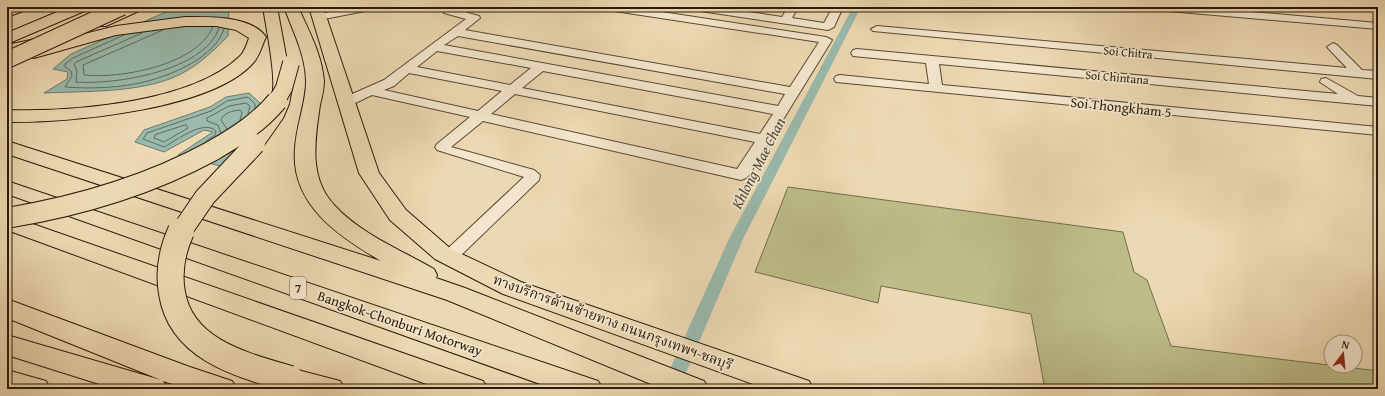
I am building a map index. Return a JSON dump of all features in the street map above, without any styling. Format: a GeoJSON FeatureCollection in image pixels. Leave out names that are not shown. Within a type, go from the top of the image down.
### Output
{"type":"FeatureCollection","features":[{"type":"Feature","properties":{"kind":"highway"},"geometry":{"type":"LineString","coordinates":[[7,13],[21,7]]}},
{"type":"Feature","properties":{"kind":"highway"},"geometry":{"type":"LineString","coordinates":[[7,28],[57,7]]}},
{"type":"Feature","properties":{"kind":"highway"},"geometry":{"type":"LineString","coordinates":[[7,39],[82,7]]}},
{"type":"Feature","properties":{"kind":"highway"},"geometry":{"type":"LineString","coordinates":[[7,60],[122,7]]}},
{"type":"Feature","properties":{"kind":"highway"},"geometry":{"type":"LineString","coordinates":[[7,50],[64,37],[95,26],[136,7]]}},
{"type":"Feature","properties":{"kind":"highway"},"geometry":{"type":"LineString","coordinates":[[270,7],[282,77],[282,99],[265,132],[215,185],[189,217],[178,236],[169,273],[173,308],[180,322],[190,334],[205,346],[222,356],[244,365],[330,389]]}},
{"type":"Feature","properties":{"kind":"highway"},"geometry":{"type":"LineString","coordinates":[[7,218],[45,212],[117,193],[163,175],[202,157],[237,136],[262,117],[277,102],[286,84],[291,63],[289,41],[279,7]]}},
{"type":"Feature","properties":{"kind":"highway"},"geometry":{"type":"LineString","coordinates":[[291,7],[311,58],[315,83],[303,151],[304,170],[310,185],[326,209],[342,224],[456,294]]}},
{"type":"Feature","properties":{"kind":"highway"},"geometry":{"type":"LineString","coordinates":[[7,64],[51,47],[93,34],[148,22],[190,17],[231,20],[244,24],[253,30],[258,37],[257,47],[252,55],[243,64],[204,85],[152,102],[96,113],[71,116],[7,116]]}},
{"type":"Feature","properties":{"kind":"highway"},"geometry":{"type":"LineString","coordinates":[[7,147],[456,294],[694,389]]}},
{"type":"Feature","properties":{"kind":"highway","name":"Bangkok-Chonburi Motorway"},"geometry":{"type":"LineString","coordinates":[[7,187],[588,389]]}},
{"type":"Feature","properties":{"kind":"highway"},"geometry":{"type":"LineString","coordinates":[[7,222],[473,389]]}},
{"type":"Feature","properties":{"kind":"highway"},"geometry":{"type":"LineString","coordinates":[[7,308],[179,375],[222,389]]}},
{"type":"Feature","properties":{"kind":"highway"},"geometry":{"type":"LineString","coordinates":[[7,345],[153,389]]}},
{"type":"Feature","properties":{"kind":"main road","name":"ทางบริการด้านซ้ายทาง ถนนกรุงเทพฯ-ชลบุรี"},"geometry":{"type":"LineString","coordinates":[[320,20],[369,173],[398,215],[443,254],[512,288],[666,344],[799,389]]}},
{"type":"Feature","properties":{"kind":"main road"},"geometry":{"type":"LineString","coordinates":[[7,381],[36,389]]}},
{"type":"Feature","properties":{"kind":"street"},"geometry":{"type":"LineString","coordinates":[[320,20],[370,7]]}},
{"type":"Feature","properties":{"kind":"street"},"geometry":{"type":"LineString","coordinates":[[346,102],[389,83],[475,18],[448,11],[454,7]]}},
{"type":"Feature","properties":{"kind":"street"},"geometry":{"type":"LineString","coordinates":[[371,91],[741,175],[826,40],[608,7]]}},
{"type":"Feature","properties":{"kind":"street"},"geometry":{"type":"LineString","coordinates":[[694,7],[746,11],[786,21],[828,27],[838,7]]}},
{"type":"Feature","properties":{"kind":"street"},"geometry":{"type":"LineString","coordinates":[[786,21],[793,7]]}},
{"type":"Feature","properties":{"kind":"street"},"geometry":{"type":"LineString","coordinates":[[1157,7],[1378,26]]}},
{"type":"Feature","properties":{"kind":"street","name":"Soi Chitra"},"geometry":{"type":"LineString","coordinates":[[877,29],[1378,75]]}},
{"type":"Feature","properties":{"kind":"street"},"geometry":{"type":"LineString","coordinates":[[456,32],[793,92]]}},
{"type":"Feature","properties":{"kind":"street"},"geometry":{"type":"LineString","coordinates":[[435,47],[781,111]]}},
{"type":"Feature","properties":{"kind":"street"},"geometry":{"type":"LineString","coordinates":[[1333,48],[1358,73]]}},
{"type":"Feature","properties":{"kind":"street","name":"Soi Chintana"},"geometry":{"type":"LineString","coordinates":[[857,53],[1378,102]]}},
{"type":"Feature","properties":{"kind":"street"},"geometry":{"type":"LineString","coordinates":[[932,60],[936,89]]}},
{"type":"Feature","properties":{"kind":"street"},"geometry":{"type":"LineString","coordinates":[[449,257],[531,180],[532,175],[444,149],[442,146],[540,67]]}},
{"type":"Feature","properties":{"kind":"street"},"geometry":{"type":"LineString","coordinates":[[406,69],[764,139]]}},
{"type":"Feature","properties":{"kind":"street","name":"Soi Thongkham 5"},"geometry":{"type":"LineString","coordinates":[[840,79],[1378,131]]}},
{"type":"Feature","properties":{"kind":"street"},"geometry":{"type":"LineString","coordinates":[[1326,82],[1355,100]]}},
{"type":"Feature","properties":{"kind":"green space"},"geometry":{"type":"Polygon","coordinates":[[[788,187],[1123,232],[1134,272],[1147,280],[1171,346],[1323,364],[1323,374],[1363,374],[1363,369],[1378,371],[1378,389],[1068,389],[1044,384],[1031,314],[881,286],[878,303],[755,272],[788,187]]]}},
{"type":"Feature","properties":{"kind":"water"},"geometry":{"type":"Polygon","coordinates":[[[177,7],[229,7],[228,36],[209,54],[188,70],[180,75],[157,83],[126,89],[44,93],[67,79],[68,72],[53,69],[71,54],[177,7]]]}},
{"type":"Feature","properties":{"kind":"water"},"geometry":{"type":"Polygon","coordinates":[[[249,93],[260,103],[245,157],[220,166],[178,155],[213,132],[204,130],[164,152],[135,142],[144,130],[210,107],[226,97],[249,93]]]}},
{"type":"Feature","properties":{"kind":"waterway","name":"Khlong Mae Chan"},"geometry":{"type":"LineString","coordinates":[[670,389],[736,239],[857,7]]}}]}
